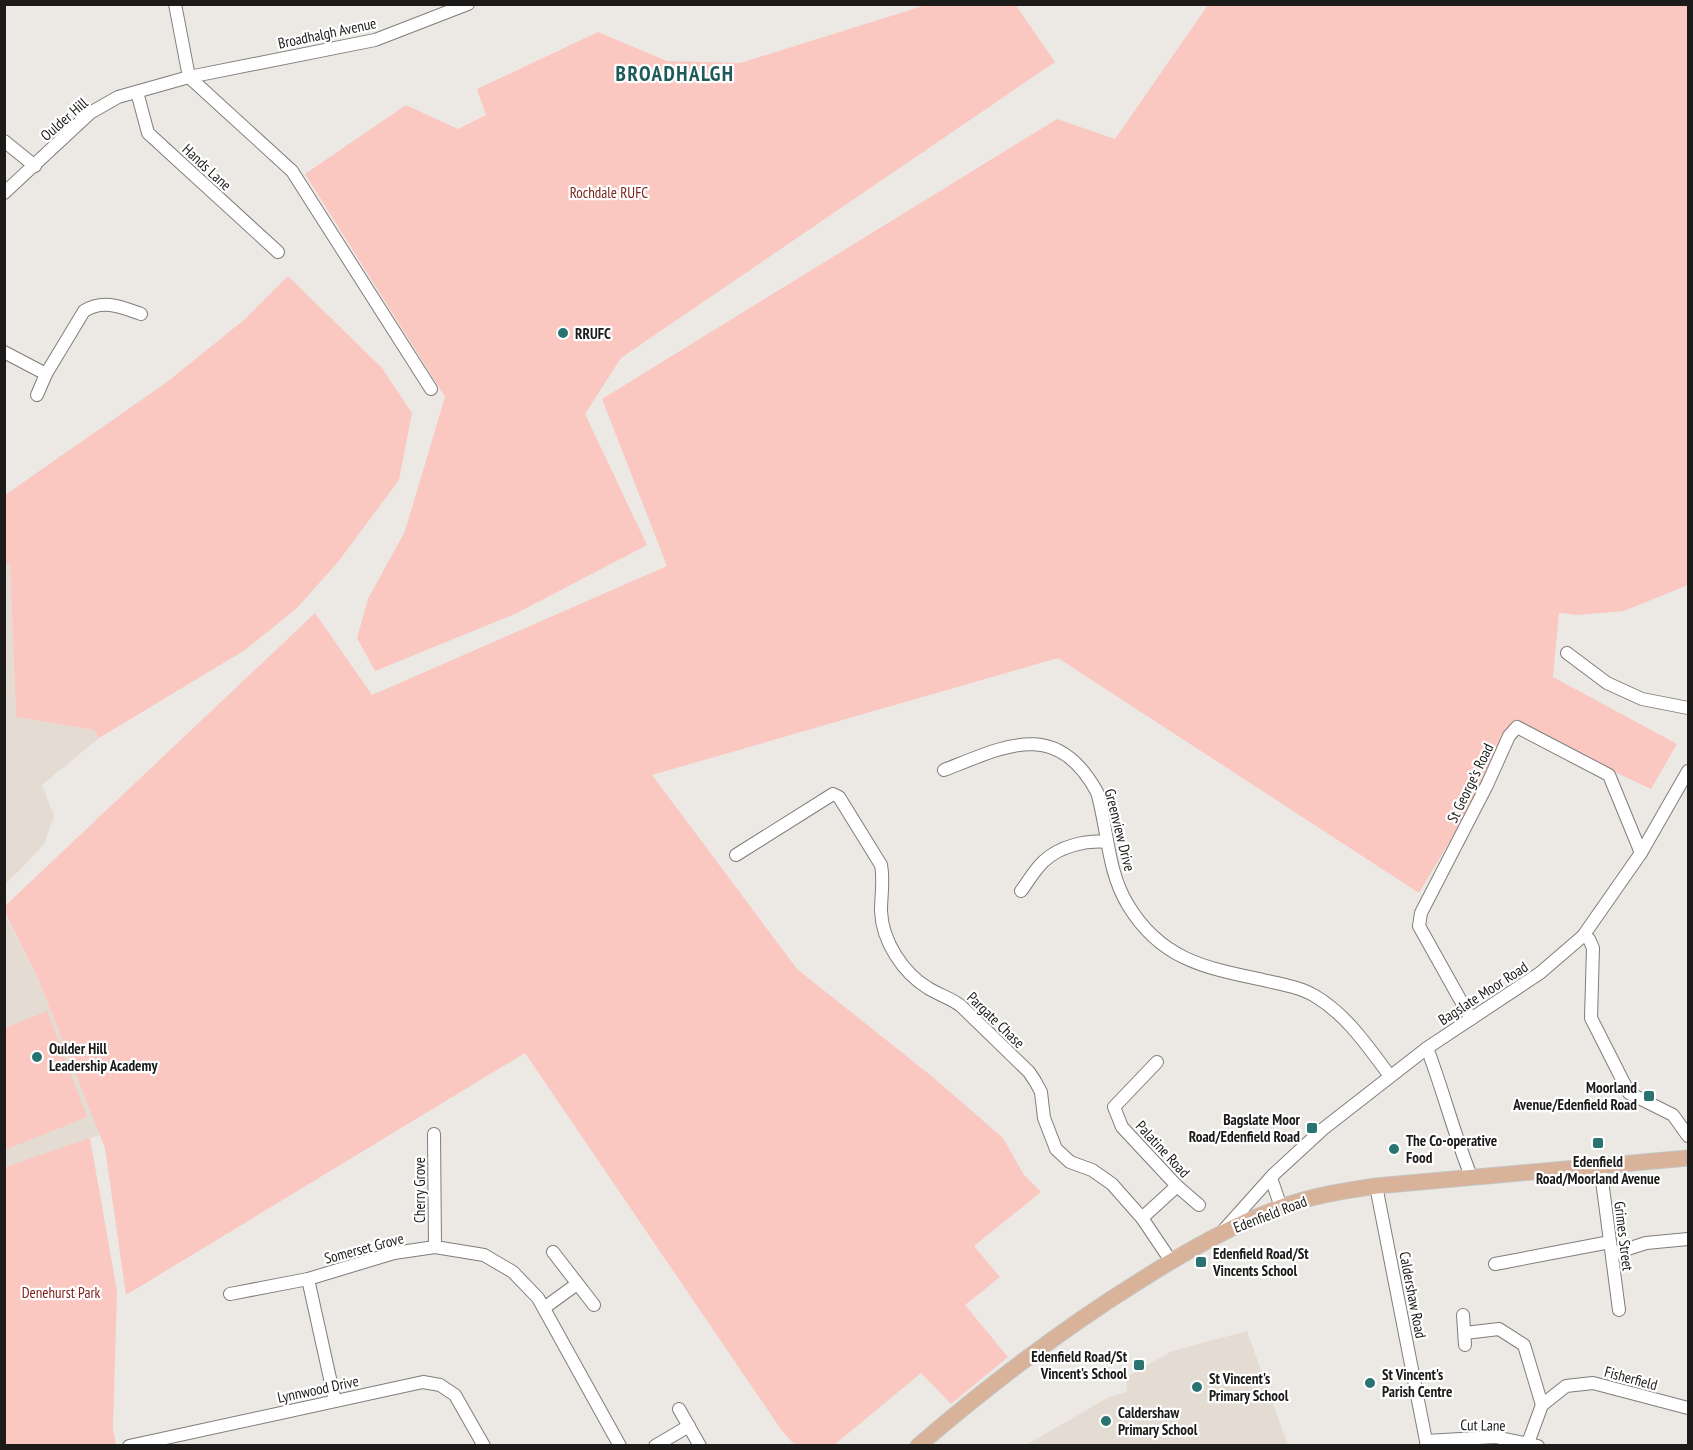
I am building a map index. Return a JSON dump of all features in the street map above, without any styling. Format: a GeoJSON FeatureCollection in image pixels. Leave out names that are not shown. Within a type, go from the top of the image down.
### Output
{"type":"FeatureCollection","features":[{"type":"Feature","properties":{"kind":"main road","name":"Edenfield Road"},"geometry":{"type":"LineString","coordinates":[[918,1446],[981,1392],[1091,1311],[1221,1233],[1281,1207],[1329,1193],[1377,1186],[1689,1158]]}},
{"type":"Feature","properties":{"kind":"street"},"geometry":{"type":"LineString","coordinates":[[174,4],[189,77],[292,171],[431,389]]}},
{"type":"Feature","properties":{"kind":"street","name":"Broadhalgh Avenue"},"geometry":{"type":"LineString","coordinates":[[189,77],[375,40],[468,4]]}},
{"type":"Feature","properties":{"kind":"street","name":"Oulder Hill"},"geometry":{"type":"LineString","coordinates":[[4,193],[90,113],[118,97],[189,77]]}},
{"type":"Feature","properties":{"kind":"street","name":"Hands Lane"},"geometry":{"type":"LineString","coordinates":[[137,92],[148,133],[278,252]]}},
{"type":"Feature","properties":{"kind":"street"},"geometry":{"type":"LineString","coordinates":[[4,141],[35,166]]}},
{"type":"Feature","properties":{"kind":"street"},"geometry":{"type":"LineString","coordinates":[[37,395],[46,374],[84,311],[105,304],[141,314]]}},
{"type":"Feature","properties":{"kind":"street"},"geometry":{"type":"LineString","coordinates":[[4,352],[46,374]]}},
{"type":"Feature","properties":{"kind":"street"},"geometry":{"type":"LineString","coordinates":[[1567,653],[1607,682],[1642,699],[1689,708]]}},
{"type":"Feature","properties":{"kind":"street","name":"St George's Road"},"geometry":{"type":"LineString","coordinates":[[1471,1019],[1419,926],[1420,913],[1487,785],[1509,736],[1517,727],[1609,775],[1641,853]]}},
{"type":"Feature","properties":{"kind":"street","name":"Greenview Drive"},"geometry":{"type":"LineString","coordinates":[[944,770],[1012,745],[1035,743],[1051,747],[1069,756],[1090,779],[1097,792],[1115,877],[1128,905],[1153,935],[1185,959],[1207,968],[1295,987],[1315,996],[1342,1016],[1390,1076]]}},
{"type":"Feature","properties":{"kind":"street","name":"Bagslate Moor Road"},"geometry":{"type":"LineString","coordinates":[[1221,1233],[1271,1178],[1323,1129],[1427,1048],[1540,973],[1583,936],[1641,853],[1689,771]]}},
{"type":"Feature","properties":{"kind":"street","name":"Pargate Chase"},"geometry":{"type":"LineString","coordinates":[[736,855],[825,798],[833,794],[839,797],[881,865],[883,926],[892,949],[906,970],[927,988],[961,1006],[1029,1072],[1041,1092],[1044,1118],[1056,1149],[1070,1162],[1092,1170],[1112,1184],[1142,1218],[1171,1262]]}},
{"type":"Feature","properties":{"kind":"street"},"geometry":{"type":"LineString","coordinates":[[1021,891],[1043,862],[1052,855],[1078,844],[1094,841],[1107,842]]}},
{"type":"Feature","properties":{"kind":"street"},"geometry":{"type":"LineString","coordinates":[[1583,936],[1589,939],[1593,948],[1592,1018],[1629,1093],[1673,1115],[1689,1136]]}},
{"type":"Feature","properties":{"kind":"street"},"geometry":{"type":"LineString","coordinates":[[1427,1048],[1443,1089],[1447,1112],[1471,1176]]}},
{"type":"Feature","properties":{"kind":"street","name":"Palatine Road"},"geometry":{"type":"LineString","coordinates":[[1157,1062],[1114,1107],[1122,1127],[1177,1186],[1199,1205]]}},
{"type":"Feature","properties":{"kind":"street","name":"Cherry Grove"},"geometry":{"type":"LineString","coordinates":[[434,1134],[435,1247]]}},
{"type":"Feature","properties":{"kind":"street","name":"Grimes Street"},"geometry":{"type":"LineString","coordinates":[[1600,1165],[1619,1310]]}},
{"type":"Feature","properties":{"kind":"street"},"geometry":{"type":"LineString","coordinates":[[1271,1178],[1281,1207]]}},
{"type":"Feature","properties":{"kind":"street"},"geometry":{"type":"LineString","coordinates":[[1142,1218],[1177,1186]]}},
{"type":"Feature","properties":{"kind":"street","name":"Caldershaw Road"},"geometry":{"type":"LineString","coordinates":[[1377,1186],[1427,1443]]}},
{"type":"Feature","properties":{"kind":"street"},"geometry":{"type":"LineString","coordinates":[[1495,1264],[1689,1239]]}},
{"type":"Feature","properties":{"kind":"street","name":"Somerset Grove"},"geometry":{"type":"LineString","coordinates":[[230,1294],[308,1279],[394,1253],[435,1247],[484,1255],[513,1272],[538,1298],[620,1446]]}},
{"type":"Feature","properties":{"kind":"street"},"geometry":{"type":"LineString","coordinates":[[553,1252],[594,1305]]}},
{"type":"Feature","properties":{"kind":"street"},"geometry":{"type":"LineString","coordinates":[[308,1279],[335,1401]]}},
{"type":"Feature","properties":{"kind":"street"},"geometry":{"type":"LineString","coordinates":[[544,1308],[577,1284]]}},
{"type":"Feature","properties":{"kind":"street"},"geometry":{"type":"LineString","coordinates":[[1463,1314],[1465,1339],[1499,1329],[1524,1345],[1542,1405],[1533,1444]]}},
{"type":"Feature","properties":{"kind":"street","name":"Lynnwood Drive"},"geometry":{"type":"LineString","coordinates":[[129,1446],[423,1382],[440,1384],[455,1395],[484,1446]]}},
{"type":"Feature","properties":{"kind":"street","name":"Fisherfield"},"geometry":{"type":"LineString","coordinates":[[1542,1405],[1566,1386],[1593,1383],[1689,1408]]}},
{"type":"Feature","properties":{"kind":"street"},"geometry":{"type":"LineString","coordinates":[[678,1408],[700,1446]]}},
{"type":"Feature","properties":{"kind":"street"},"geometry":{"type":"LineString","coordinates":[[655,1446],[689,1426]]}},
{"type":"Feature","properties":{"kind":"street","name":"Cut Lane"},"geometry":{"type":"LineString","coordinates":[[1427,1443],[1495,1437],[1533,1444]]}},
{"type":"Feature","properties":{"kind":"shaded area"},"geometry":{"type":"Polygon","coordinates":[[[4,564],[10,564],[16,717],[94,730],[99,738],[42,785],[54,816],[44,844],[5,884],[4,564]]]}},
{"type":"Feature","properties":{"kind":"shaded area","name":"Oulder Hill Leadership Academy"},"geometry":{"type":"Polygon","coordinates":[[[4,912],[38,979],[100,1135],[5,1167],[4,912]]]}},
{"type":"Feature","properties":{"kind":"shaded area","name":"St Vincent's Primary School"},"geometry":{"type":"Polygon","coordinates":[[[1247,1331],[1288,1445],[1026,1445],[1109,1397],[1127,1392],[1126,1377],[1172,1351],[1247,1331]]]}},
{"type":"Feature","properties":{"kind":"green space","name":"Rochdale RUFC"},"geometry":{"type":"Polygon","coordinates":[[[926,5],[1013,5],[1017,7],[1055,62],[621,358],[585,414],[647,545],[515,614],[375,671],[357,638],[368,599],[405,531],[445,397],[305,174],[406,105],[458,129],[486,115],[477,89],[598,32],[667,61],[740,63],[926,5]]]}},
{"type":"Feature","properties":{"kind":"green space"},"geometry":{"type":"Polygon","coordinates":[[[1208,5],[1688,5],[1688,585],[1624,611],[1578,615],[1559,613],[1553,677],[1677,744],[1651,789],[1512,724],[1483,786],[1419,893],[1058,658],[652,775],[797,969],[934,1078],[1003,1138],[1024,1175],[1041,1192],[974,1246],[1000,1277],[965,1305],[1008,1357],[951,1404],[921,1373],[834,1445],[795,1445],[782,1431],[525,1053],[126,1295],[105,1148],[38,979],[5,912],[5,906],[315,613],[372,695],[667,566],[602,399],[1057,119],[1115,139],[1208,5]]]}},
{"type":"Feature","properties":{"kind":"green space"},"geometry":{"type":"Polygon","coordinates":[[[288,276],[382,368],[412,413],[399,480],[338,562],[297,608],[245,650],[99,738],[94,730],[16,717],[10,564],[4,564],[5,495],[167,382],[245,319],[288,276]]]}},
{"type":"Feature","properties":{"kind":"green space"},"geometry":{"type":"Polygon","coordinates":[[[47,1011],[87,1117],[5,1150],[5,1028],[47,1011]]]}},
{"type":"Feature","properties":{"kind":"green space","name":"Denehurst Park"},"geometry":{"type":"Polygon","coordinates":[[[90,1138],[117,1291],[113,1428],[116,1445],[5,1445],[5,1167],[90,1138]]]}},
{"type":"Feature","properties":{"kind":"place","name":"RRUFC"},"geometry":{"type":"Point","coordinates":[563,333]}},
{"type":"Feature","properties":{"kind":"place","name":"Oulder Hill Leadership Academy"},"geometry":{"type":"Point","coordinates":[37,1057]}},
{"type":"Feature","properties":{"kind":"place","name":"Moorland Avenue/Edenfield Road"},"geometry":{"type":"Point","coordinates":[1649,1096]}},
{"type":"Feature","properties":{"kind":"place","name":"Bagslate Moor Road/Edenfield Road"},"geometry":{"type":"Point","coordinates":[1312,1128]}},
{"type":"Feature","properties":{"kind":"place","name":"Edenfield Road/Moorland Avenue"},"geometry":{"type":"Point","coordinates":[1598,1143]}},
{"type":"Feature","properties":{"kind":"place","name":"The Co-operative Food"},"geometry":{"type":"Point","coordinates":[1394,1149]}},
{"type":"Feature","properties":{"kind":"place","name":"Edenfield Road/St Vincents School"},"geometry":{"type":"Point","coordinates":[1201,1262]}},
{"type":"Feature","properties":{"kind":"place","name":"Edenfield Road/St Vincent's School"},"geometry":{"type":"Point","coordinates":[1139,1365]}},
{"type":"Feature","properties":{"kind":"place","name":"St Vincent's Parish Centre"},"geometry":{"type":"Point","coordinates":[1370,1383]}},
{"type":"Feature","properties":{"kind":"place","name":"St Vincent's Primary School"},"geometry":{"type":"Point","coordinates":[1197,1387]}},
{"type":"Feature","properties":{"kind":"place","name":"Caldershaw Primary School"},"geometry":{"type":"Point","coordinates":[1106,1421]}},
{"type":"Feature","properties":{"kind":"district","name":"BROADHALGH"},"geometry":{"type":"Point","coordinates":[675,73]}}]}
